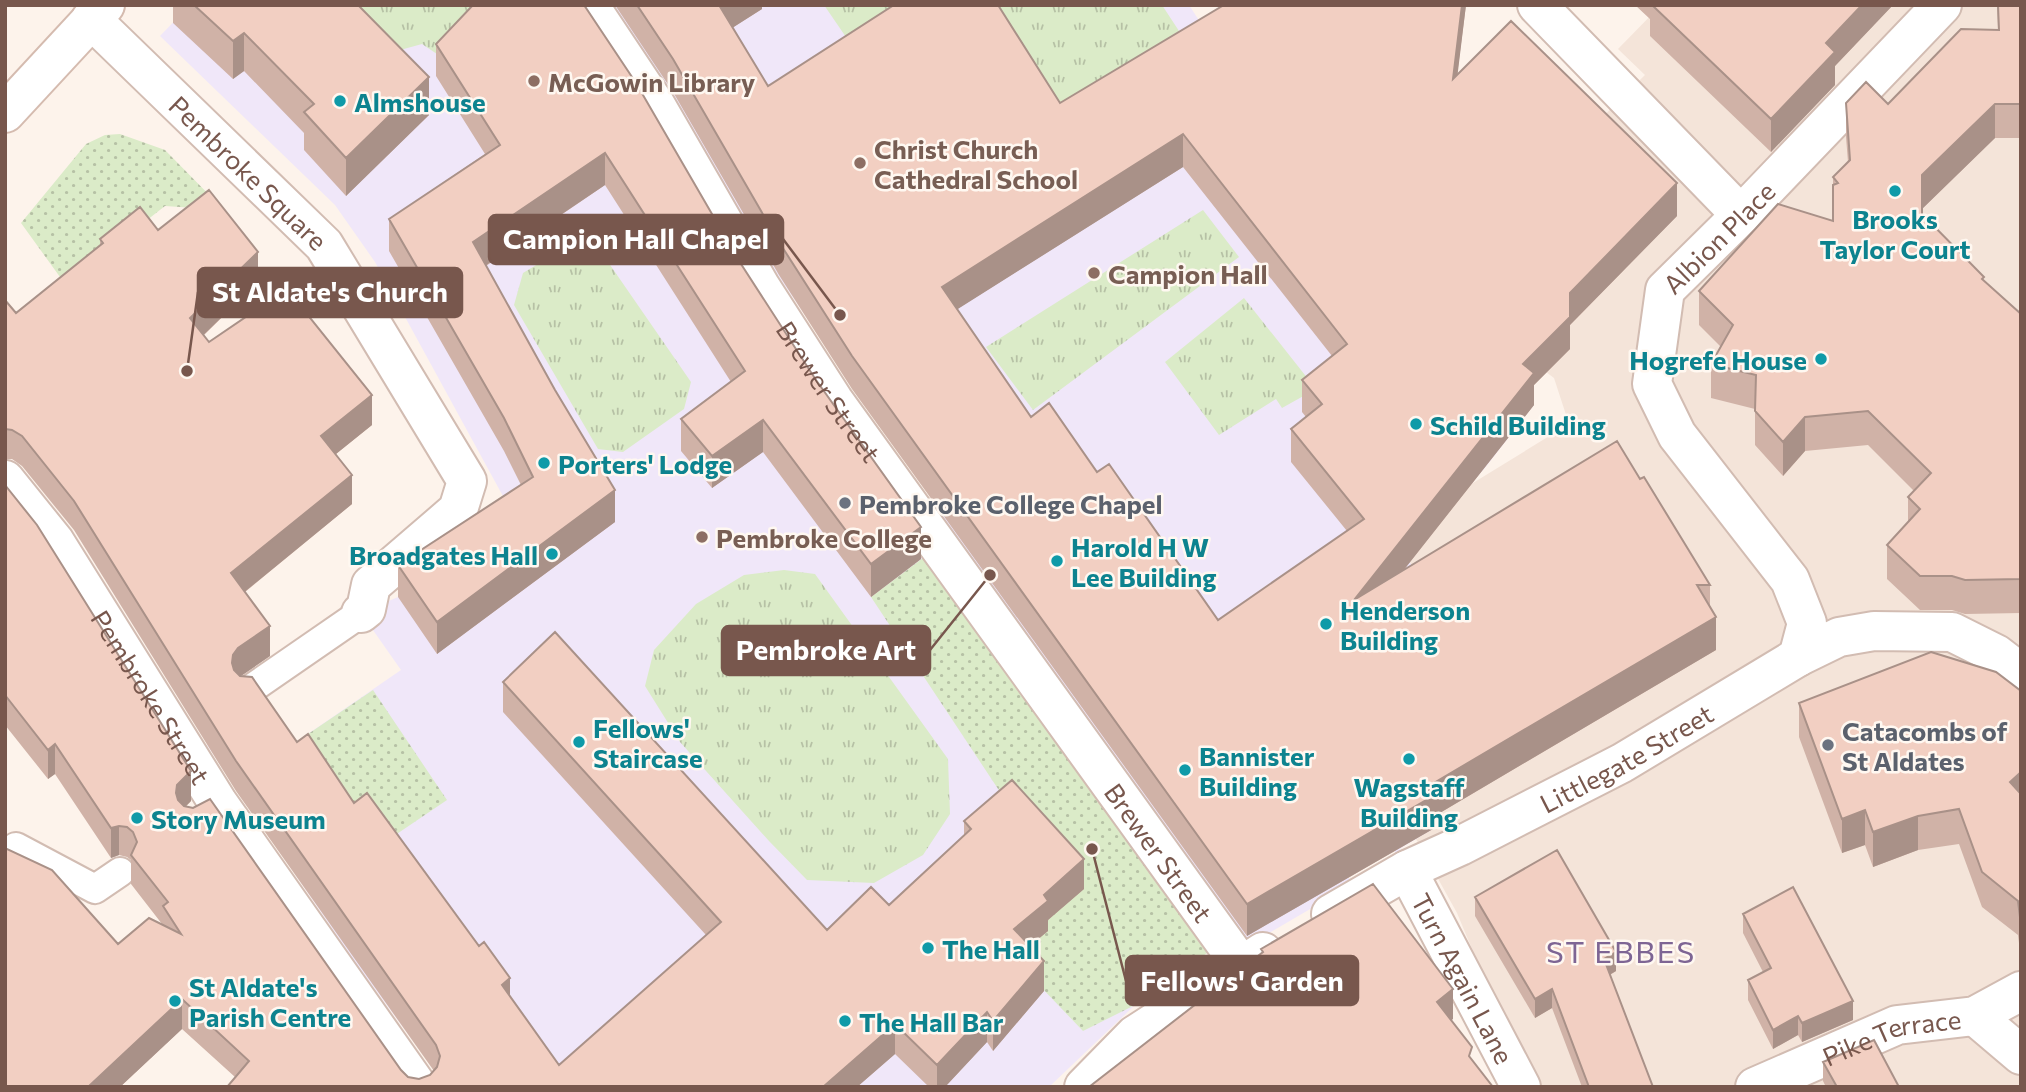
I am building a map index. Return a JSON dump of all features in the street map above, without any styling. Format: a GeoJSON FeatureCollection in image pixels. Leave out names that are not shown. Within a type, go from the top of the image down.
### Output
{"type":"FeatureCollection","features":[{"type":"Feature","properties":{"kind":"street","name":"Brewer Street"},"geometry":{"type":"LineString","coordinates":[[589,5],[655,104],[760,286],[834,401],[1241,965]]}},
{"type":"Feature","properties":{"kind":"street"},"geometry":{"type":"LineString","coordinates":[[1537,5],[1741,215]]}},
{"type":"Feature","properties":{"kind":"street","name":"Albion Place"},"geometry":{"type":"LineString","coordinates":[[1798,657],[1807,623],[1790,580],[1677,435],[1652,384],[1665,290],[1741,215],[1942,5]]}},
{"type":"Feature","properties":{"kind":"street"},"geometry":{"type":"LineString","coordinates":[[5,113],[98,12]]}},
{"type":"Feature","properties":{"kind":"street","name":"Pembroke Square"},"geometry":{"type":"LineString","coordinates":[[98,12],[324,245],[467,481],[458,510],[371,585],[366,609],[361,613]]}},
{"type":"Feature","properties":{"kind":"street","name":"Pembroke Street"},"geometry":{"type":"LineString","coordinates":[[5,480],[55,542],[205,812],[412,1085]]}},
{"type":"Feature","properties":{"kind":"street","name":"Littlegate Street"},"geometry":{"type":"LineString","coordinates":[[1084,1087],[1135,1035],[1241,965],[1407,870],[1622,763],[1798,657],[1839,637],[1874,631],[1952,632],[1996,654],[2021,673]]}},
{"type":"Feature","properties":{"kind":"street","name":"Turn Again Lane"},"geometry":{"type":"LineString","coordinates":[[1407,870],[1521,1087]]}},
{"type":"Feature","properties":{"kind":"street"},"geometry":{"type":"LineString","coordinates":[[1975,1016],[2021,992]]}},
{"type":"Feature","properties":{"kind":"street","name":"Pike Terrace"},"geometry":{"type":"LineString","coordinates":[[1755,1087],[1897,1025],[1975,1016],[2021,1055]]}},
{"type":"Feature","properties":{"kind":"lane"},"geometry":{"type":"LineString","coordinates":[[248,691],[361,613]]}},
{"type":"Feature","properties":{"kind":"lane"},"geometry":{"type":"LineString","coordinates":[[16,847],[95,889],[120,872]]}},
{"type":"Feature","properties":{"kind":"shaded area","name":"Pembroke College"},"geometry":{"type":"Polygon","coordinates":[[[190,5],[566,5],[823,412],[1207,953],[1135,1005],[1049,1087],[447,1087],[355,962],[207,745],[256,712],[283,751],[401,670],[361,613],[398,597],[516,520],[375,262],[335,205],[160,36],[190,5]]]}},
{"type":"Feature","properties":{"kind":"shaded area"},"geometry":{"type":"Polygon","coordinates":[[[605,5],[1189,5],[1215,45],[1423,316],[1534,405],[1485,468],[1406,556],[1499,710],[1428,820],[1433,829],[1401,848],[1397,855],[1336,762],[1291,792],[1353,884],[1240,950],[932,523],[943,515],[783,283],[605,5]]]}},
{"type":"Feature","properties":{"kind":"shaded area"},"geometry":{"type":"Polygon","coordinates":[[[1661,5],[2021,5],[2021,1087],[1543,1087],[1510,1040],[1457,913],[1416,839],[1432,829],[1427,820],[1499,710],[1405,555],[1437,505],[1569,424],[1554,378],[1449,299],[1436,282],[1645,75],[1618,49],[1661,5]]]}},
{"type":"Feature","properties":{"kind":"green space"},"geometry":{"type":"Polygon","coordinates":[[[346,5],[480,5],[437,54],[422,44],[393,52],[346,5]]]}},
{"type":"Feature","properties":{"kind":"green space"},"geometry":{"type":"Polygon","coordinates":[[[824,5],[895,5],[861,59],[824,5]]]}},
{"type":"Feature","properties":{"kind":"green space"},"geometry":{"type":"Polygon","coordinates":[[[977,5],[1162,5],[1179,31],[1048,116],[977,5]]]}},
{"type":"Feature","properties":{"kind":"green space"},"geometry":{"type":"Polygon","coordinates":[[[120,134],[165,150],[224,210],[165,206],[77,275],[73,295],[21,223],[86,144],[105,135],[120,134]]]}},
{"type":"Feature","properties":{"kind":"green space"},"geometry":{"type":"Polygon","coordinates":[[[1203,210],[1239,257],[1033,410],[986,347],[1203,210]]]}},
{"type":"Feature","properties":{"kind":"green space"},"geometry":{"type":"Polygon","coordinates":[[[579,239],[597,246],[691,382],[684,409],[623,452],[598,449],[514,305],[523,273],[579,239]]]}},
{"type":"Feature","properties":{"kind":"green space"},"geometry":{"type":"Polygon","coordinates":[[[1244,298],[1316,389],[1282,408],[1276,399],[1219,435],[1165,362],[1244,298]]]}},
{"type":"Feature","properties":{"kind":"green space"},"geometry":{"type":"Polygon","coordinates":[[[927,555],[1070,752],[1207,953],[1135,1005],[1083,1031],[1015,960],[1012,810],[871,597],[927,555]]]}},
{"type":"Feature","properties":{"kind":"green space"},"geometry":{"type":"Polygon","coordinates":[[[784,570],[815,574],[948,759],[950,814],[923,855],[874,883],[807,880],[680,742],[645,686],[654,650],[696,604],[744,575],[784,570]]]}},
{"type":"Feature","properties":{"kind":"green space"},"geometry":{"type":"Polygon","coordinates":[[[373,690],[447,800],[382,844],[283,751],[373,690]]]}},
{"type":"Feature","properties":{"kind":"building","name":"Almshouse"},"geometry":{"type":"Polygon","coordinates":[[[194,5],[358,5],[429,77],[346,158],[304,112],[314,104],[244,33],[233,41],[194,5]]]}},
{"type":"Feature","properties":{"kind":"building"},"geometry":{"type":"Polygon","coordinates":[[[473,5],[584,5],[636,83],[741,264],[816,380],[921,527],[871,564],[763,420],[712,456],[681,419],[745,371],[605,153],[473,242],[555,390],[615,490],[437,622],[398,565],[533,477],[504,418],[389,219],[500,145],[436,44],[473,5]]]}},
{"type":"Feature","properties":{"kind":"building"},"geometry":{"type":"Polygon","coordinates":[[[637,5],[719,5],[768,86],[894,5],[998,5],[1060,103],[1224,5],[1462,5],[1453,79],[1511,21],[1677,183],[1570,293],[1570,317],[1523,364],[1534,373],[1354,600],[1617,441],[1640,479],[1644,477],[1710,585],[1697,585],[1716,617],[1427,787],[1433,796],[1247,904],[852,356],[779,242],[673,59],[637,5]],[[1183,134],[942,287],[1031,417],[1049,403],[1097,472],[1109,464],[1218,620],[1364,519],[1291,429],[1322,404],[1302,380],[1347,344],[1183,134]]]}},
{"type":"Feature","properties":{"kind":"building"},"geometry":{"type":"Polygon","coordinates":[[[1652,5],[1862,5],[1826,43],[1835,52],[1771,119],[1652,5]]]}},
{"type":"Feature","properties":{"kind":"building"},"geometry":{"type":"Polygon","coordinates":[[[1998,5],[2021,5],[2021,104],[1995,104],[1922,175],[1922,214],[1984,277],[1982,279],[2021,314],[2021,579],[1965,580],[1952,576],[1920,576],[1887,545],[1920,509],[1908,497],[1931,473],[1868,411],[1805,417],[1783,442],[1755,411],[1756,375],[1711,364],[1733,325],[1699,291],[1778,204],[1833,221],[1833,185],[1838,183],[1833,177],[1850,160],[1846,103],[1866,82],[1888,104],[1961,29],[1999,30],[1998,5]]]}},
{"type":"Feature","properties":{"kind":"building"},"geometry":{"type":"Polygon","coordinates":[[[209,190],[258,252],[190,318],[209,342],[287,289],[372,395],[321,436],[352,475],[231,573],[270,626],[238,648],[233,655],[234,670],[240,676],[252,677],[297,742],[308,734],[354,803],[367,793],[479,946],[484,942],[510,978],[502,985],[559,1065],[721,922],[503,682],[555,632],[827,930],[871,887],[889,905],[971,829],[964,821],[1012,780],[1084,859],[1044,895],[1048,901],[1014,929],[1044,961],[993,1021],[987,1012],[937,1065],[895,1024],[823,1087],[227,1087],[249,1061],[182,999],[88,1087],[5,1087],[5,848],[52,870],[118,944],[149,918],[181,934],[163,906],[168,902],[131,855],[137,842],[133,832],[127,827],[111,828],[55,744],[48,750],[5,695],[5,485],[37,525],[191,771],[177,785],[178,800],[184,806],[193,808],[210,799],[408,1077],[419,1079],[430,1075],[437,1067],[440,1056],[436,1045],[236,761],[74,501],[22,436],[5,429],[5,300],[16,313],[103,243],[100,239],[140,207],[158,230],[209,190]]]}},
{"type":"Feature","properties":{"kind":"building"},"geometry":{"type":"Polygon","coordinates":[[[1931,652],[1996,672],[2021,691],[2021,772],[2010,782],[2021,794],[2020,917],[2018,901],[1982,872],[1959,809],[1918,816],[1873,832],[1865,810],[1842,819],[1799,703],[1931,652]]]}},
{"type":"Feature","properties":{"kind":"building"},"geometry":{"type":"Polygon","coordinates":[[[1557,850],[1616,952],[1604,959],[1653,1087],[1589,1087],[1552,989],[1535,999],[1475,897],[1557,850]]]}},
{"type":"Feature","properties":{"kind":"building"},"geometry":{"type":"Polygon","coordinates":[[[1373,884],[1453,989],[1437,1002],[1472,1047],[1469,1056],[1493,1087],[1089,1087],[1263,952],[1261,949],[1373,884]]]}},
{"type":"Feature","properties":{"kind":"building"},"geometry":{"type":"Polygon","coordinates":[[[1793,887],[1853,1001],[1802,1023],[1798,1016],[1773,1030],[1748,980],[1771,968],[1743,914],[1793,887]]]}},
{"type":"Feature","properties":{"kind":"building"},"geometry":{"type":"Polygon","coordinates":[[[1874,1040],[1899,1087],[1837,1087],[1823,1062],[1874,1040]]]}},
{"type":"Feature","properties":{"kind":"place","name":"McGowin Library"},"geometry":{"type":"Point","coordinates":[534,81]}},
{"type":"Feature","properties":{"kind":"place","name":"Almshouse"},"geometry":{"type":"Point","coordinates":[340,101]}},
{"type":"Feature","properties":{"kind":"place","name":"Christ Church Cathedral School"},"geometry":{"type":"Point","coordinates":[860,163]}},
{"type":"Feature","properties":{"kind":"place","name":"Brooks Taylor Court"},"geometry":{"type":"Point","coordinates":[1895,191]}},
{"type":"Feature","properties":{"kind":"place","name":"Campion Hall"},"geometry":{"type":"Point","coordinates":[1094,273]}},
{"type":"Feature","properties":{"kind":"place","name":"Campion Hall Chapel"},"geometry":{"type":"Point","coordinates":[840,315]}},
{"type":"Feature","properties":{"kind":"place","name":"Hogrefe House"},"geometry":{"type":"Point","coordinates":[1821,359]}},
{"type":"Feature","properties":{"kind":"place","name":"St Aldate's Church"},"geometry":{"type":"Point","coordinates":[187,371]}},
{"type":"Feature","properties":{"kind":"place","name":"Schild Building"},"geometry":{"type":"Point","coordinates":[1416,424]}},
{"type":"Feature","properties":{"kind":"place","name":"Porters' Lodge"},"geometry":{"type":"Point","coordinates":[544,463]}},
{"type":"Feature","properties":{"kind":"place","name":"Pembroke College Chapel"},"geometry":{"type":"Point","coordinates":[845,503]}},
{"type":"Feature","properties":{"kind":"place","name":"Pembroke College"},"geometry":{"type":"Point","coordinates":[702,537]}},
{"type":"Feature","properties":{"kind":"place","name":"Broadgates Hall"},"geometry":{"type":"Point","coordinates":[552,554]}},
{"type":"Feature","properties":{"kind":"place","name":"Harold H W Lee Building"},"geometry":{"type":"Point","coordinates":[1057,561]}},
{"type":"Feature","properties":{"kind":"place","name":"Pembroke Art"},"geometry":{"type":"Point","coordinates":[990,575]}},
{"type":"Feature","properties":{"kind":"place","name":"Henderson Building"},"geometry":{"type":"Point","coordinates":[1326,624]}},
{"type":"Feature","properties":{"kind":"place","name":"Fellows' Staircase"},"geometry":{"type":"Point","coordinates":[579,742]}},
{"type":"Feature","properties":{"kind":"place","name":"Catacombs of St Aldates"},"geometry":{"type":"Point","coordinates":[1828,745]}},
{"type":"Feature","properties":{"kind":"place","name":"Wagstaff Building"},"geometry":{"type":"Point","coordinates":[1409,759]}},
{"type":"Feature","properties":{"kind":"place","name":"Bannister Building"},"geometry":{"type":"Point","coordinates":[1185,770]}},
{"type":"Feature","properties":{"kind":"place","name":"Story Museum"},"geometry":{"type":"Point","coordinates":[137,818]}},
{"type":"Feature","properties":{"kind":"place","name":"Fellows' Garden"},"geometry":{"type":"Point","coordinates":[1092,849]}},
{"type":"Feature","properties":{"kind":"place","name":"The Hall"},"geometry":{"type":"Point","coordinates":[928,948]}},
{"type":"Feature","properties":{"kind":"place","name":"St Aldate's Parish Centre"},"geometry":{"type":"Point","coordinates":[175,1001]}},
{"type":"Feature","properties":{"kind":"place","name":"The Hall Bar"},"geometry":{"type":"Point","coordinates":[845,1021]}},
{"type":"Feature","properties":{"kind":"district","name":"ST EBBES"},"geometry":{"type":"Point","coordinates":[1621,950]}}]}
